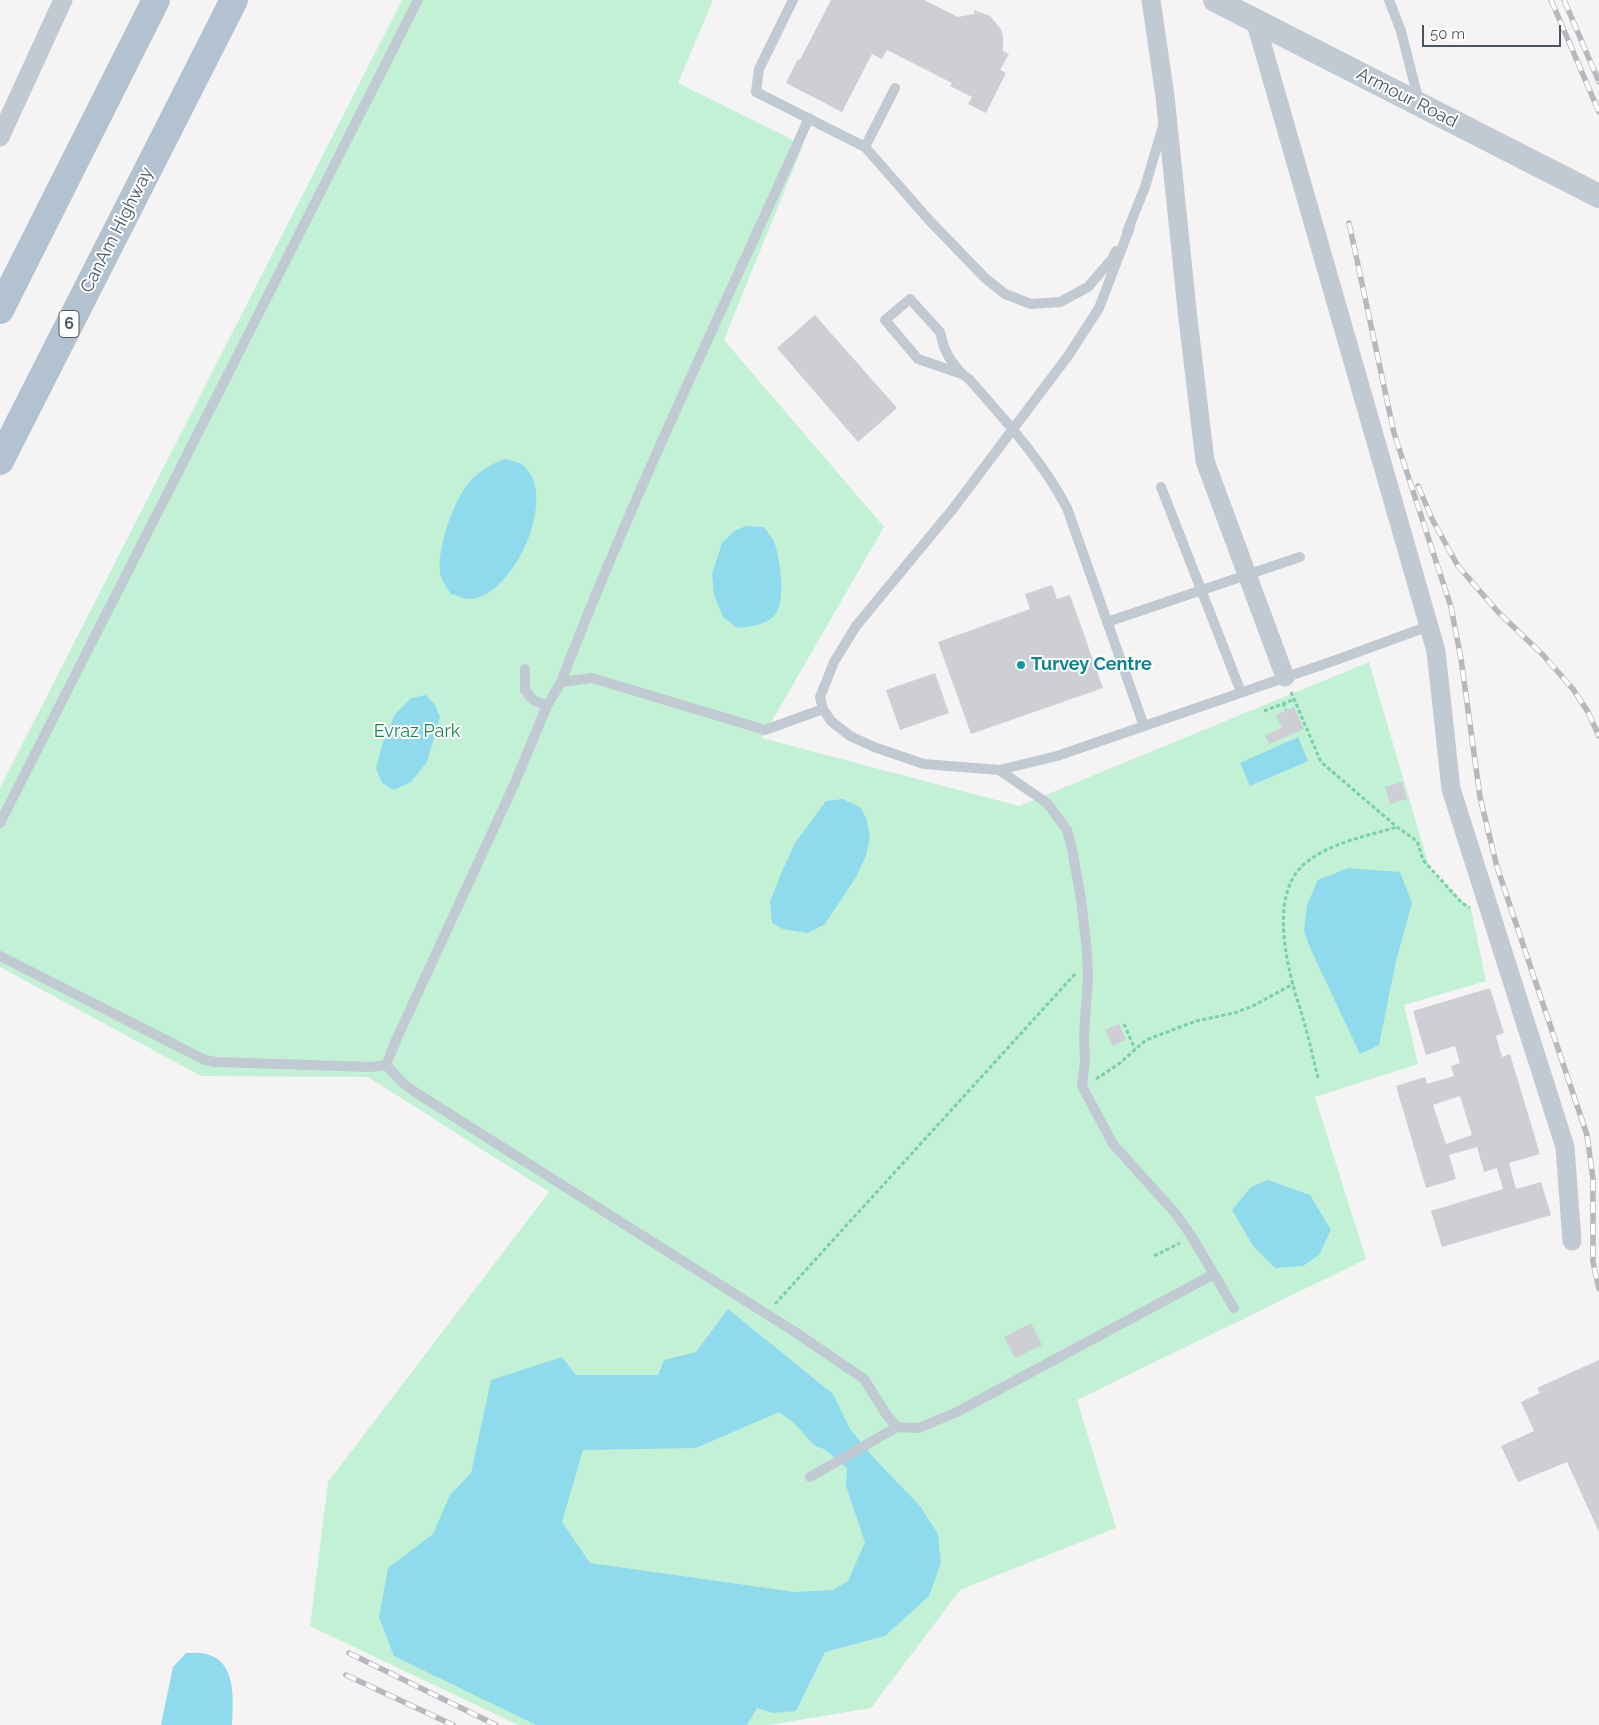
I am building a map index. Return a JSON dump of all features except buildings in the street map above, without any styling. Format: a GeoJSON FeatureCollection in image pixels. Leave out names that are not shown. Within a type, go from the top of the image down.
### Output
{"type":"FeatureCollection","features":[{"type":"Feature","properties":{"kind":"main road"},"geometry":{"type":"LineString","coordinates":[[0,310],[156,0]]}},
{"type":"Feature","properties":{"kind":"main road","name":"CanAm Highway"},"geometry":{"type":"LineString","coordinates":[[0,461],[234,0]]}},
{"type":"Feature","properties":{"kind":"street"},"geometry":{"type":"LineString","coordinates":[[0,137],[63,0]]}},
{"type":"Feature","properties":{"kind":"street"},"geometry":{"type":"LineString","coordinates":[[1151,0],[1165,96],[1205,461],[1286,676]]}},
{"type":"Feature","properties":{"kind":"street","name":"Armour Road"},"geometry":{"type":"LineString","coordinates":[[1216,0],[1599,196]]}},
{"type":"Feature","properties":{"kind":"street"},"geometry":{"type":"LineString","coordinates":[[1255,20],[1436,651],[1451,789],[1565,1147],[1572,1241]]}},
{"type":"Feature","properties":{"kind":"lane"},"geometry":{"type":"LineString","coordinates":[[0,823],[418,0]]}},
{"type":"Feature","properties":{"kind":"lane"},"geometry":{"type":"LineString","coordinates":[[793,0],[759,68],[756,92],[864,146],[929,220],[985,278],[1005,294],[1031,304],[1060,302],[1088,287],[1112,259],[1130,228]]}},
{"type":"Feature","properties":{"kind":"lane"},"geometry":{"type":"LineString","coordinates":[[1388,0],[1401,31],[1419,103]]}},
{"type":"Feature","properties":{"kind":"lane"},"geometry":{"type":"LineString","coordinates":[[864,146],[895,88]]}},
{"type":"Feature","properties":{"kind":"lane"},"geometry":{"type":"LineString","coordinates":[[1166,115],[1145,187],[1099,308],[1068,356],[952,510],[856,626],[834,662],[820,697],[823,709],[831,720],[850,736],[874,747],[924,764],[999,770],[1057,756],[1429,626]]}},
{"type":"Feature","properties":{"kind":"lane"},"geometry":{"type":"LineString","coordinates":[[386,1065],[509,795],[547,706],[561,682],[658,451],[809,118]]}},
{"type":"Feature","properties":{"kind":"lane"},"geometry":{"type":"LineString","coordinates":[[962,374],[918,359],[885,320],[910,299],[940,332],[950,359],[1013,430],[1057,488],[1067,508],[1144,726]]}},
{"type":"Feature","properties":{"kind":"lane"},"geometry":{"type":"LineString","coordinates":[[1162,487],[1241,692]]}},
{"type":"Feature","properties":{"kind":"lane"},"geometry":{"type":"LineString","coordinates":[[1107,622],[1300,557]]}},
{"type":"Feature","properties":{"kind":"lane"},"geometry":{"type":"LineString","coordinates":[[525,669],[525,690],[533,700],[547,706]]}},
{"type":"Feature","properties":{"kind":"lane"},"geometry":{"type":"LineString","coordinates":[[561,682],[592,678],[765,730],[823,709]]}},
{"type":"Feature","properties":{"kind":"lane"},"geometry":{"type":"LineString","coordinates":[[999,770],[1047,804],[1067,830],[1072,849],[1082,899],[1087,952],[1088,978],[1082,1086],[1113,1144],[1176,1214],[1192,1237],[1234,1308]]}},
{"type":"Feature","properties":{"kind":"lane"},"geometry":{"type":"LineString","coordinates":[[0,956],[205,1060],[216,1062],[370,1067],[386,1065]]}},
{"type":"Feature","properties":{"kind":"lane"},"geometry":{"type":"LineString","coordinates":[[386,1065],[404,1084],[418,1094],[767,1315],[864,1379],[886,1414],[897,1427]]}},
{"type":"Feature","properties":{"kind":"lane"},"geometry":{"type":"LineString","coordinates":[[813,1475],[897,1427],[919,1428],[957,1412],[1214,1274]]}},
{"type":"Feature","properties":{"kind":"path"},"geometry":{"type":"LineString","coordinates":[[1286,676],[1321,762],[1397,827],[1417,840],[1423,860],[1462,903],[1470,908],[1486,900]]}},
{"type":"Feature","properties":{"kind":"path"},"geometry":{"type":"LineString","coordinates":[[1264,711],[1295,699]]}},
{"type":"Feature","properties":{"kind":"path"},"geometry":{"type":"LineString","coordinates":[[1283,703],[1286,710]]}},
{"type":"Feature","properties":{"kind":"path"},"geometry":{"type":"LineString","coordinates":[[1318,1078],[1286,951],[1284,915],[1286,892],[1294,875],[1308,861],[1326,849],[1397,827]]}},
{"type":"Feature","properties":{"kind":"path"},"geometry":{"type":"LineString","coordinates":[[767,1315],[773,1305],[1077,971]]}},
{"type":"Feature","properties":{"kind":"path"},"geometry":{"type":"LineString","coordinates":[[1082,1086],[1105,1074],[1146,1040],[1196,1021],[1234,1013],[1253,1006],[1293,984]]}},
{"type":"Feature","properties":{"kind":"path"},"geometry":{"type":"LineString","coordinates":[[1124,1024],[1135,1049]]}},
{"type":"Feature","properties":{"kind":"path"},"geometry":{"type":"LineString","coordinates":[[1154,1256],[1192,1237]]}},
{"type":"Feature","properties":{"kind":"green space","name":"Evraz Park"},"geometry":{"type":"Polygon","coordinates":[[[402,0],[713,0],[678,83],[803,145],[724,340],[884,527],[762,738],[1019,806],[1369,662],[1430,870],[1471,909],[1486,981],[1404,1005],[1418,1064],[1315,1097],[1366,1259],[1077,1400],[1116,1528],[960,1590],[871,1708],[769,1725],[518,1725],[310,1626],[328,1482],[549,1192],[368,1077],[201,1076],[0,967],[0,788],[402,0]]]}},
{"type":"Feature","properties":{"kind":"water"},"geometry":{"type":"Polygon","coordinates":[[[505,459],[523,465],[533,479],[536,499],[534,521],[526,543],[515,565],[501,582],[485,594],[469,599],[451,594],[444,584],[440,573],[440,563],[443,540],[451,515],[461,494],[471,480],[484,469],[505,459]]]}},
{"type":"Feature","properties":{"kind":"water"},"geometry":{"type":"Polygon","coordinates":[[[746,526],[764,527],[774,542],[780,570],[781,592],[778,610],[774,616],[766,622],[757,625],[737,628],[723,617],[714,595],[712,574],[722,543],[734,531],[746,526]]]}},
{"type":"Feature","properties":{"kind":"water"},"geometry":{"type":"Polygon","coordinates":[[[426,695],[435,705],[440,717],[427,762],[411,782],[394,790],[382,783],[376,768],[382,745],[395,714],[411,698],[426,695]]]}},
{"type":"Feature","properties":{"kind":"water"},"geometry":{"type":"Polygon","coordinates":[[[1298,737],[1308,761],[1250,786],[1240,763],[1298,737]]]}},
{"type":"Feature","properties":{"kind":"water"},"geometry":{"type":"Polygon","coordinates":[[[843,799],[861,808],[866,818],[870,836],[866,856],[856,877],[825,924],[808,933],[783,929],[772,923],[770,902],[795,843],[826,801],[843,799]]]}},
{"type":"Feature","properties":{"kind":"water"},"geometry":{"type":"Polygon","coordinates":[[[1348,868],[1400,872],[1412,903],[1396,961],[1379,1045],[1360,1054],[1311,950],[1304,931],[1307,905],[1318,880],[1348,868]]]}},
{"type":"Feature","properties":{"kind":"water"},"geometry":{"type":"Polygon","coordinates":[[[1268,1180],[1310,1195],[1331,1230],[1319,1255],[1303,1266],[1275,1268],[1253,1246],[1232,1210],[1251,1187],[1268,1180]]]}},
{"type":"Feature","properties":{"kind":"water"},"geometry":{"type":"Polygon","coordinates":[[[728,1309],[833,1394],[850,1429],[873,1457],[920,1506],[938,1534],[941,1563],[929,1596],[885,1636],[825,1652],[796,1711],[772,1713],[757,1708],[747,1725],[536,1725],[394,1656],[379,1617],[388,1568],[433,1534],[450,1495],[471,1473],[491,1380],[562,1357],[576,1375],[658,1375],[664,1360],[696,1352],[728,1309]],[[779,1412],[696,1448],[583,1450],[562,1522],[590,1563],[795,1592],[833,1590],[848,1581],[865,1542],[846,1486],[847,1468],[824,1449],[815,1446],[794,1423],[779,1412]]]}},
{"type":"Feature","properties":{"kind":"water"},"geometry":{"type":"Polygon","coordinates":[[[186,1653],[206,1654],[216,1658],[223,1665],[231,1683],[232,1725],[161,1725],[173,1667],[186,1653]]]}},
{"type":"Feature","properties":{"kind":"railway"},"geometry":{"type":"LineString","coordinates":[[1551,0],[1599,112]]}},
{"type":"Feature","properties":{"kind":"railway"},"geometry":{"type":"LineString","coordinates":[[1564,0],[1599,82]]}},
{"type":"Feature","properties":{"kind":"railway"},"geometry":{"type":"LineString","coordinates":[[1349,223],[1394,433],[1451,607],[1461,659],[1480,797],[1497,867],[1587,1135],[1593,1179],[1593,1262],[1599,1289]]}},
{"type":"Feature","properties":{"kind":"railway"},"geometry":{"type":"LineString","coordinates":[[1418,486],[1433,521],[1458,566],[1498,612],[1543,655],[1573,689],[1588,712],[1599,736]]}},
{"type":"Feature","properties":{"kind":"railway"},"geometry":{"type":"LineString","coordinates":[[349,1653],[496,1725]]}},
{"type":"Feature","properties":{"kind":"railway"},"geometry":{"type":"LineString","coordinates":[[346,1675],[453,1725]]}},
{"type":"Feature","properties":{"kind":"place","name":"Turvey Centre"},"geometry":{"type":"Point","coordinates":[1021,665]}}]}
